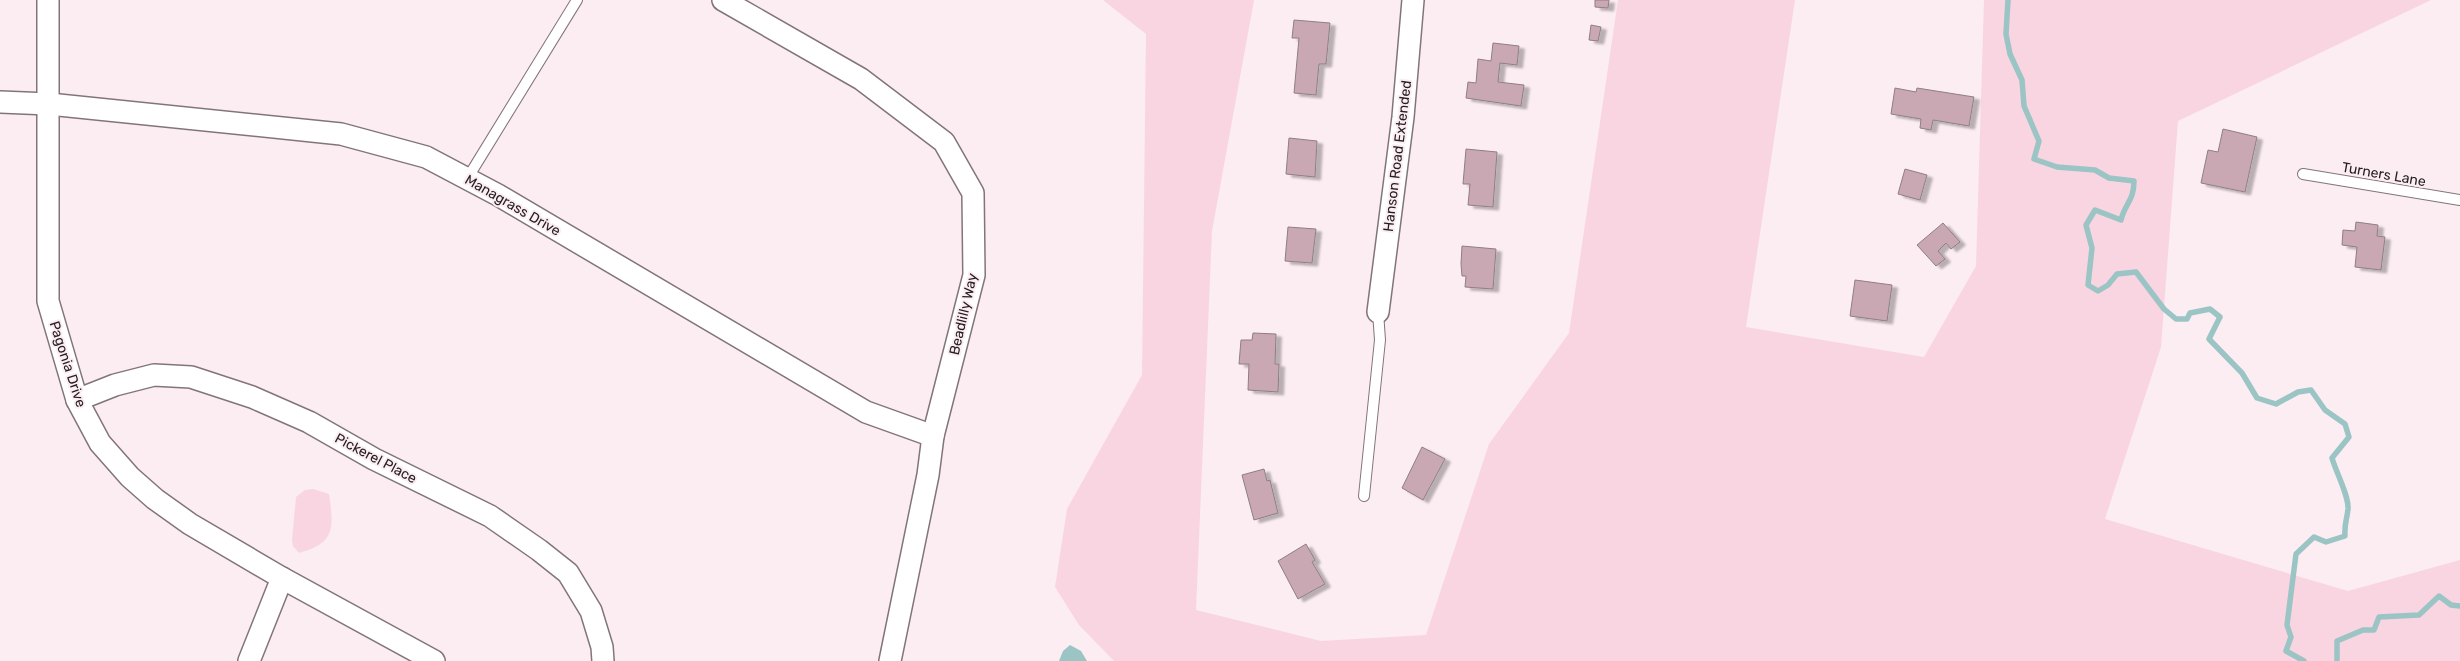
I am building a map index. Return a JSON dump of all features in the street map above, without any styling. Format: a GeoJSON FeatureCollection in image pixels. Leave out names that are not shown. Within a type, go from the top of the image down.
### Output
{"type":"FeatureCollection","features":[{"type":"Feature","properties":{"kind":"street","name":"Pagonia Drive"},"geometry":{"type":"LineString","coordinates":[[48,0],[48,301],[76,400],[100,443],[130,477],[190,524],[282,578],[434,661]]}},
{"type":"Feature","properties":{"kind":"street","name":"Beadlilly Way"},"geometry":{"type":"LineString","coordinates":[[723,0],[861,80],[944,142],[973,192],[974,275],[933,436],[928,474],[890,661]]}},
{"type":"Feature","properties":{"kind":"street","name":"Hanson Road Extended"},"geometry":{"type":"LineString","coordinates":[[1378,312],[1403,117],[1413,0]]}},
{"type":"Feature","properties":{"kind":"street","name":"Managrass Drive"},"geometry":{"type":"LineString","coordinates":[[0,102],[49,104],[341,134],[426,157],[467,179],[866,412],[933,436]]}},
{"type":"Feature","properties":{"kind":"street","name":"Pickerel Place"},"geometry":{"type":"LineString","coordinates":[[76,400],[114,385],[154,375],[191,377],[252,397],[309,422],[374,459],[490,516],[568,573],[591,611],[602,647],[603,661]]}},
{"type":"Feature","properties":{"kind":"street"},"geometry":{"type":"LineString","coordinates":[[249,661],[282,578]]}},
{"type":"Feature","properties":{"kind":"lane"},"geometry":{"type":"LineString","coordinates":[[467,179],[577,0]]}},
{"type":"Feature","properties":{"kind":"lane","name":"Turners Lane"},"geometry":{"type":"LineString","coordinates":[[2303,174],[2460,200]]}},
{"type":"Feature","properties":{"kind":"lane"},"geometry":{"type":"LineString","coordinates":[[1364,496],[1380,340],[1378,312]]}},
{"type":"Feature","properties":{"kind":"shaded area"},"geometry":{"type":"Polygon","coordinates":[[[1103,0],[1254,0],[1212,231],[1196,610],[1321,641],[1426,635],[1489,444],[1569,333],[1618,0],[1795,0],[1746,327],[1924,357],[1976,266],[1984,0],[2431,0],[2178,121],[2161,347],[2105,519],[2348,591],[2460,560],[2460,661],[1114,661],[1079,625],[1055,587],[1067,509],[1142,375],[1146,34],[1103,0]]]}},
{"type":"Feature","properties":{"kind":"shaded area"},"geometry":{"type":"Polygon","coordinates":[[[313,489],[329,494],[331,525],[326,539],[311,549],[299,553],[293,546],[292,540],[296,497],[305,490],[313,489]]]}},
{"type":"Feature","properties":{"kind":"water"},"geometry":{"type":"Polygon","coordinates":[[[1070,645],[1081,651],[1087,661],[1059,661],[1063,651],[1070,645]]]}},
{"type":"Feature","properties":{"kind":"building"},"geometry":{"type":"Polygon","coordinates":[[[1595,0],[1609,0],[1608,8],[1595,7],[1595,0]]]}},
{"type":"Feature","properties":{"kind":"building"},"geometry":{"type":"Polygon","coordinates":[[[1294,20],[1330,23],[1326,64],[1319,64],[1316,95],[1294,93],[1299,38],[1292,38],[1294,20]]]}},
{"type":"Feature","properties":{"kind":"building"},"geometry":{"type":"Polygon","coordinates":[[[1591,25],[1601,27],[1598,41],[1589,40],[1591,25]]]}},
{"type":"Feature","properties":{"kind":"building"},"geometry":{"type":"Polygon","coordinates":[[[1493,43],[1519,46],[1517,65],[1500,63],[1498,82],[1524,85],[1521,106],[1466,98],[1468,82],[1476,83],[1478,59],[1491,61],[1493,43]]]}},
{"type":"Feature","properties":{"kind":"building"},"geometry":{"type":"Polygon","coordinates":[[[1895,88],[1916,92],[1917,88],[1974,97],[1969,126],[1933,120],[1931,130],[1920,128],[1921,119],[1891,114],[1895,88]]]}},
{"type":"Feature","properties":{"kind":"building"},"geometry":{"type":"Polygon","coordinates":[[[2223,129],[2257,137],[2245,192],[2201,183],[2208,150],[2218,152],[2223,129]]]}},
{"type":"Feature","properties":{"kind":"building"},"geometry":{"type":"Polygon","coordinates":[[[1289,138],[1317,141],[1315,177],[1286,174],[1289,138]]]}},
{"type":"Feature","properties":{"kind":"building"},"geometry":{"type":"Polygon","coordinates":[[[1466,149],[1497,152],[1493,207],[1468,205],[1470,184],[1463,184],[1466,149]]]}},
{"type":"Feature","properties":{"kind":"building"},"geometry":{"type":"Polygon","coordinates":[[[1905,169],[1927,175],[1920,200],[1898,194],[1905,169]]]}},
{"type":"Feature","properties":{"kind":"building"},"geometry":{"type":"Polygon","coordinates":[[[2356,222],[2378,225],[2377,236],[2385,237],[2381,270],[2355,267],[2357,247],[2342,245],[2343,230],[2355,231],[2356,222]]]}},
{"type":"Feature","properties":{"kind":"building"},"geometry":{"type":"Polygon","coordinates":[[[1943,223],[1960,242],[1951,249],[1946,243],[1938,251],[1945,259],[1936,266],[1917,245],[1943,223]]]}},
{"type":"Feature","properties":{"kind":"building"},"geometry":{"type":"Polygon","coordinates":[[[1288,227],[1316,229],[1312,263],[1285,261],[1288,227]]]}},
{"type":"Feature","properties":{"kind":"building"},"geometry":{"type":"Polygon","coordinates":[[[1462,246],[1496,249],[1493,289],[1465,287],[1466,276],[1462,276],[1461,264],[1462,246]]]}},
{"type":"Feature","properties":{"kind":"building"},"geometry":{"type":"Polygon","coordinates":[[[1855,280],[1892,285],[1887,321],[1850,316],[1855,280]]]}},
{"type":"Feature","properties":{"kind":"building"},"geometry":{"type":"Polygon","coordinates":[[[1253,333],[1276,334],[1275,364],[1279,364],[1278,392],[1248,390],[1249,364],[1239,364],[1241,340],[1252,340],[1253,333]]]}},
{"type":"Feature","properties":{"kind":"building"},"geometry":{"type":"Polygon","coordinates":[[[1422,447],[1445,459],[1423,500],[1402,488],[1422,447]]]}},
{"type":"Feature","properties":{"kind":"building"},"geometry":{"type":"Polygon","coordinates":[[[1264,469],[1267,481],[1270,480],[1278,513],[1254,520],[1242,475],[1264,469]]]}},
{"type":"Feature","properties":{"kind":"building"},"geometry":{"type":"Polygon","coordinates":[[[1306,544],[1315,560],[1312,562],[1325,584],[1298,599],[1278,561],[1306,544]]]}},
{"type":"Feature","properties":{"kind":"waterway"},"geometry":{"type":"LineString","coordinates":[[2008,0],[2006,34],[2010,54],[2022,80],[2024,106],[2039,141],[2034,159],[2057,167],[2095,170],[2109,178],[2134,181],[2133,193],[2121,220],[2095,210],[2086,225],[2092,248],[2088,285],[2098,291],[2108,285],[2117,274],[2136,272],[2164,309],[2176,319],[2187,319],[2190,313],[2210,309],[2220,317],[2209,339],[2242,373],[2257,398],[2276,404],[2298,392],[2311,390],[2325,410],[2345,424],[2349,437],[2332,458],[2348,504],[2345,536],[2326,542],[2314,537],[2296,554],[2287,625],[2291,637],[2286,651],[2304,661]]}},
{"type":"Feature","properties":{"kind":"waterway"},"geometry":{"type":"LineString","coordinates":[[2337,661],[2337,641],[2363,630],[2374,630],[2379,617],[2419,615],[2439,596],[2451,605],[2460,606]]}}]}
